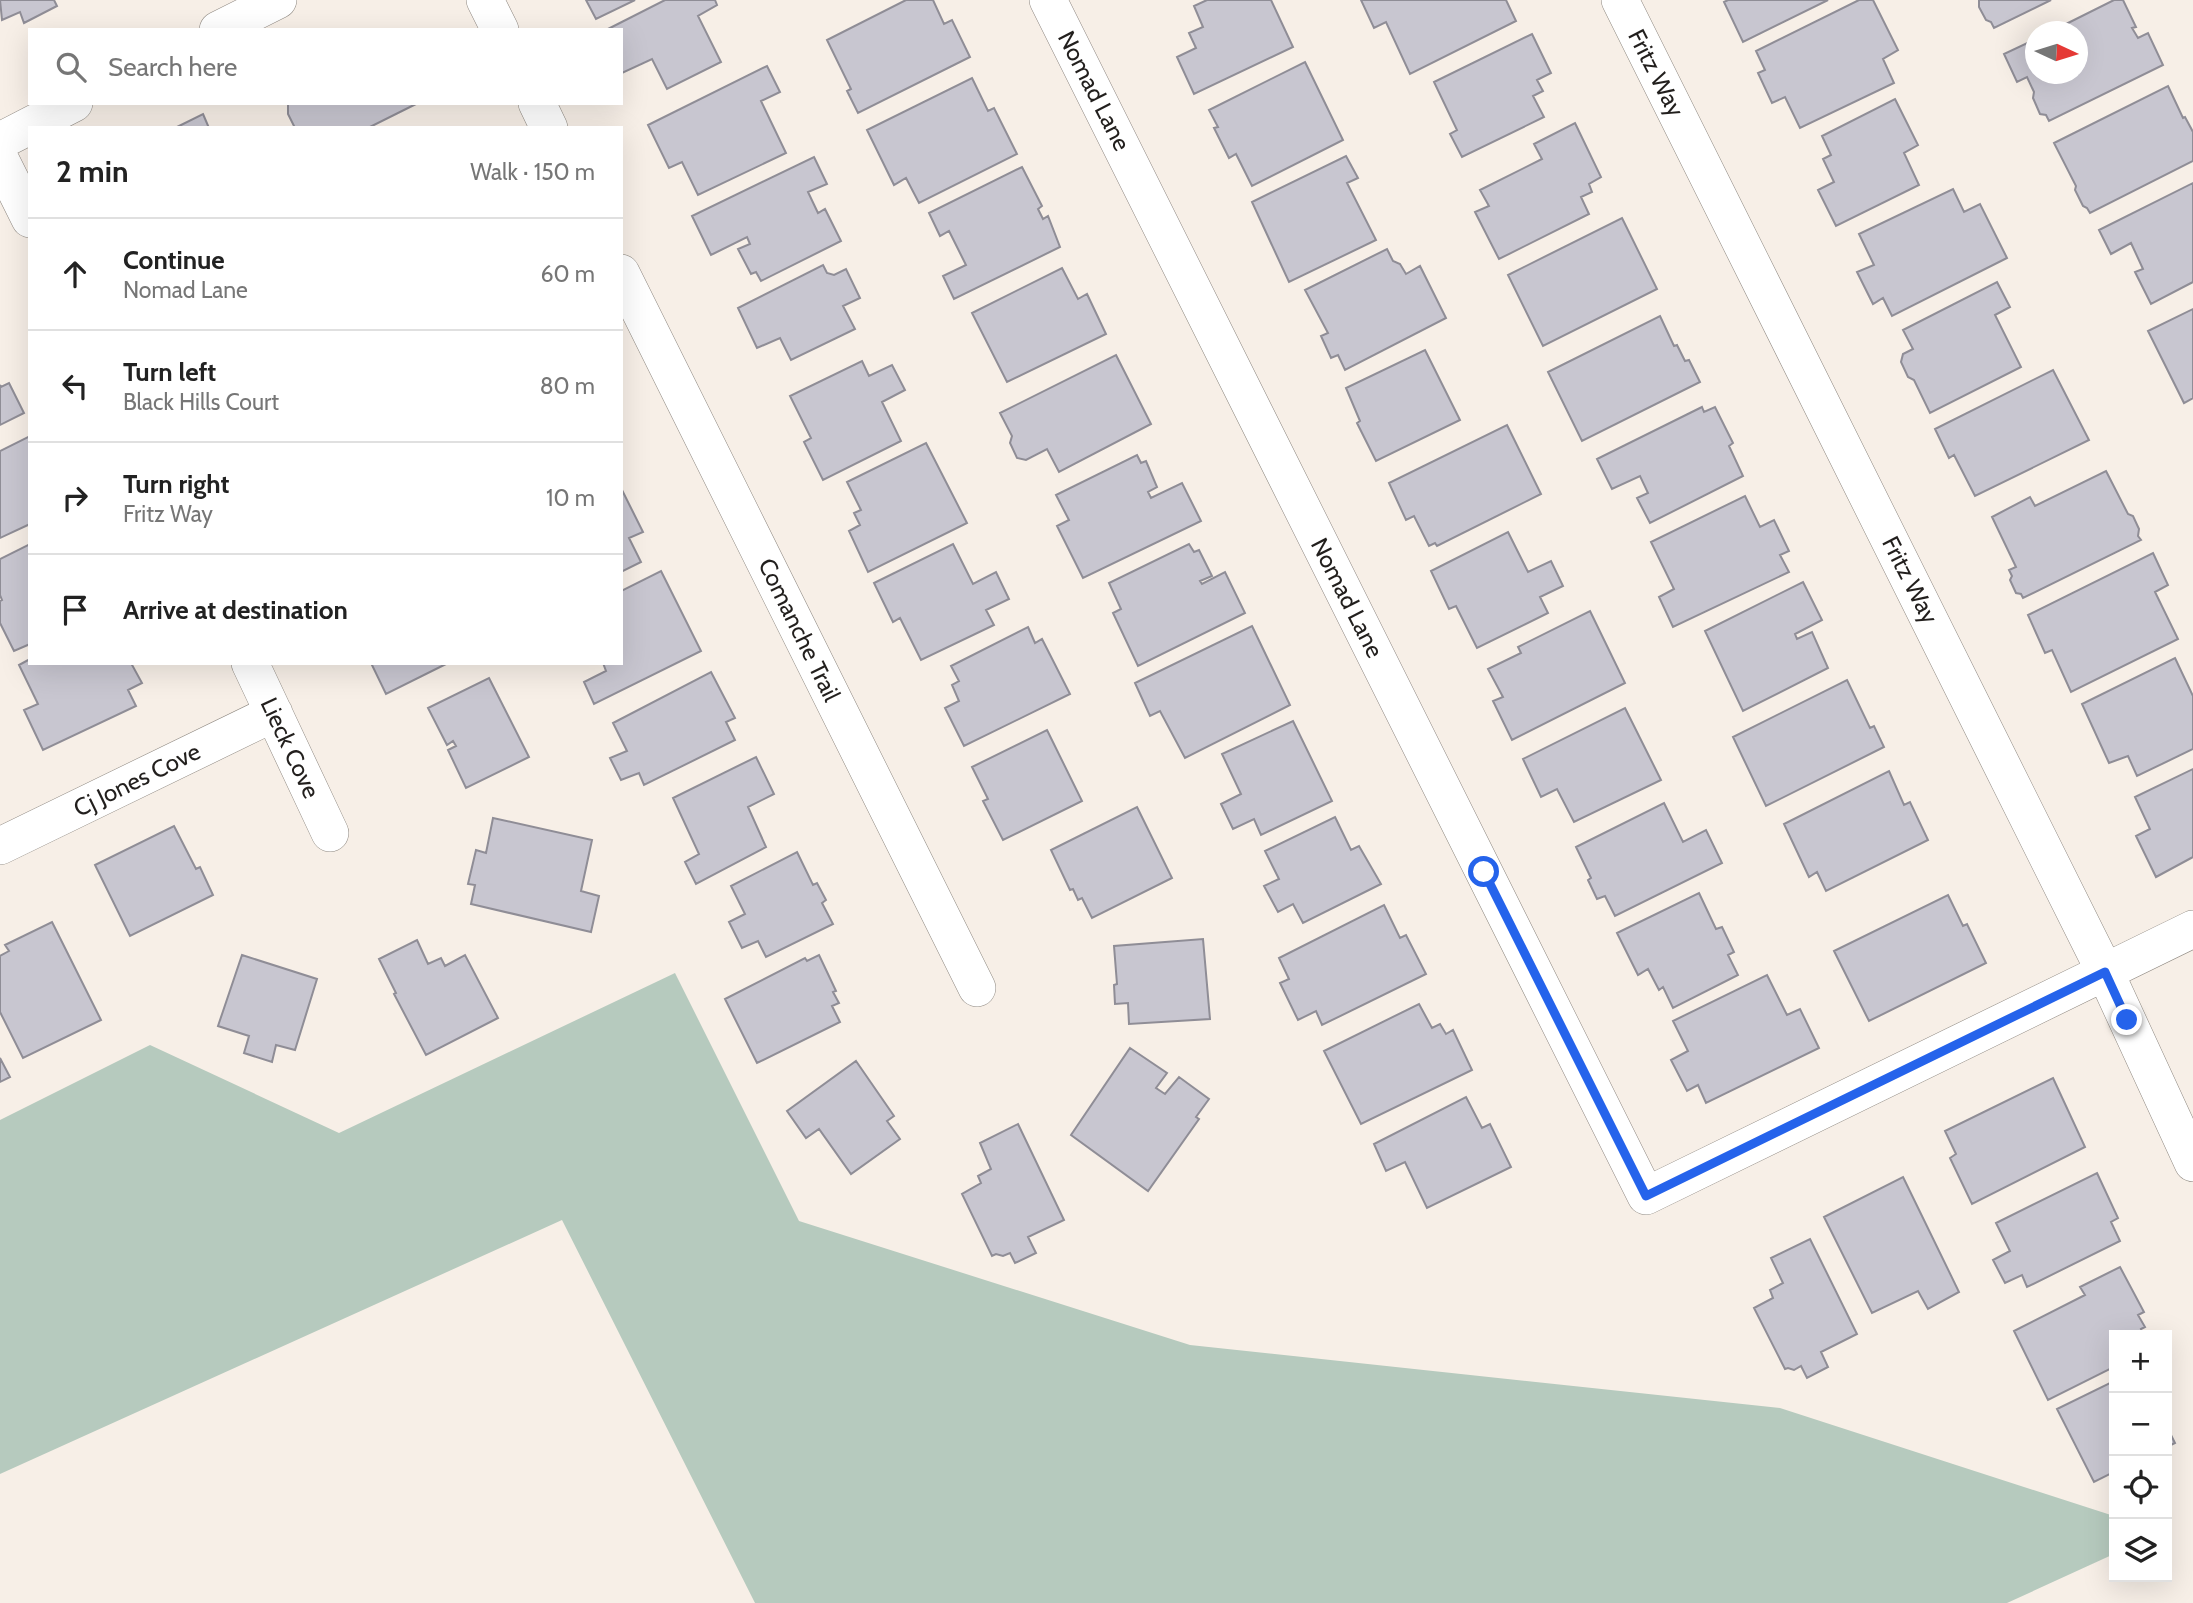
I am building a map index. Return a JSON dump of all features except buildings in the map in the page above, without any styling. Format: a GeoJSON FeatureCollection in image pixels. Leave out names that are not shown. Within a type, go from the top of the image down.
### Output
{"type":"FeatureCollection","features":[{"type":"Feature","properties":{"kind":"street"},"geometry":{"type":"LineString","coordinates":[[222,28],[278,0]]}},
{"type":"Feature","properties":{"kind":"street"},"geometry":{"type":"LineString","coordinates":[[485,0],[499,28]]}},
{"type":"Feature","properties":{"kind":"street","name":"Nomad Lane"},"geometry":{"type":"LineString","coordinates":[[1048,0],[1646,1196],[2105,972]]}},
{"type":"Feature","properties":{"kind":"street","name":"Fritz Way"},"geometry":{"type":"LineString","coordinates":[[1620,0],[2105,972],[2193,1163]]}},
{"type":"Feature","properties":{"kind":"street"},"geometry":{"type":"LineString","coordinates":[[29,126],[70,105]]}},
{"type":"Feature","properties":{"kind":"street"},"geometry":{"type":"LineString","coordinates":[[538,105],[548,126]]}},
{"type":"Feature","properties":{"kind":"street"},"geometry":{"type":"LineString","coordinates":[[0,141],[28,127]]}},
{"type":"Feature","properties":{"kind":"street"},"geometry":{"type":"LineString","coordinates":[[0,159],[28,215]]}},
{"type":"Feature","properties":{"kind":"street","name":"Comanche Trail"},"geometry":{"type":"LineString","coordinates":[[623,277],[977,988]]}},
{"type":"Feature","properties":{"kind":"street","name":"Lieck Cove"},"geometry":{"type":"LineString","coordinates":[[251,665],[330,832]]}},
{"type":"Feature","properties":{"kind":"street","name":"Cj Jones Cove"},"geometry":{"type":"LineString","coordinates":[[0,846],[274,713]]}},
{"type":"Feature","properties":{"kind":"street"},"geometry":{"type":"LineString","coordinates":[[2105,972],[2193,929]]}},
{"type":"Feature","properties":{"kind":"green space"},"geometry":{"type":"Polygon","coordinates":[[[675,973],[799,1221],[1190,1345],[1780,1408],[2109,1514],[2109,1556],[2007,1603],[755,1603],[562,1220],[0,1474],[0,1120],[150,1045],[339,1133],[675,973]]]}},
{"type":"Feature","properties":{"kind":"route"},"geometry":{"type":"LineString","coordinates":[[1484,872],[1646,1196],[2105,972],[2127,1020]]}}]}
